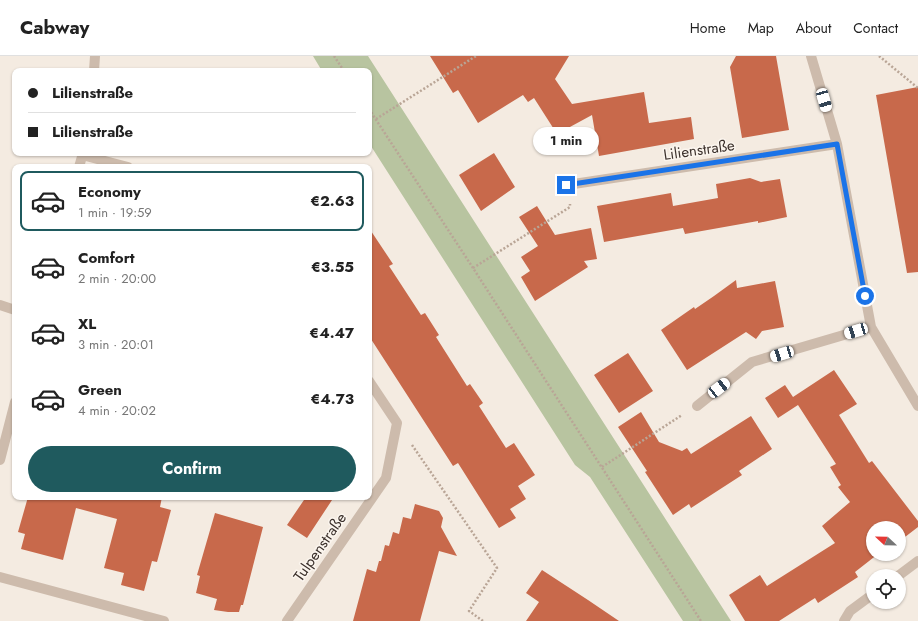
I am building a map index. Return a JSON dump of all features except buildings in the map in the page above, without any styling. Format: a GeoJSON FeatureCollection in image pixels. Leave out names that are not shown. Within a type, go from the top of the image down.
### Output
{"type":"FeatureCollection","features":[{"type":"Feature","properties":{"kind":"street"},"geometry":{"type":"LineString","coordinates":[[94,56],[94,68]]}},
{"type":"Feature","properties":{"kind":"street"},"geometry":{"type":"LineString","coordinates":[[811,56],[837,144],[871,327],[918,406]]}},
{"type":"Feature","properties":{"kind":"street","name":"Lilienstraße"},"geometry":{"type":"LineString","coordinates":[[566,185],[837,144]]}},
{"type":"Feature","properties":{"kind":"street"},"geometry":{"type":"LineString","coordinates":[[89,156],[117,164]]}},
{"type":"Feature","properties":{"kind":"street"},"geometry":{"type":"LineString","coordinates":[[0,306],[12,309]]}},
{"type":"Feature","properties":{"kind":"street"},"geometry":{"type":"LineString","coordinates":[[697,406],[752,362],[871,327]]}},
{"type":"Feature","properties":{"kind":"street"},"geometry":{"type":"LineString","coordinates":[[372,386],[397,423]]}},
{"type":"Feature","properties":{"kind":"street"},"geometry":{"type":"LineString","coordinates":[[0,460],[12,414]]}},
{"type":"Feature","properties":{"kind":"street","name":"Tulpenstraße"},"geometry":{"type":"LineString","coordinates":[[372,498],[386,478],[397,423]]}},
{"type":"Feature","properties":{"kind":"street","name":"Tulpenstraße"},"geometry":{"type":"LineString","coordinates":[[287,621],[371,500]]}},
{"type":"Feature","properties":{"kind":"street"},"geometry":{"type":"LineString","coordinates":[[906,570],[918,561]]}},
{"type":"Feature","properties":{"kind":"street"},"geometry":{"type":"LineString","coordinates":[[0,577],[164,621]]}},
{"type":"Feature","properties":{"kind":"street"},"geometry":{"type":"LineString","coordinates":[[844,621],[850,611],[866,599]]}},
{"type":"Feature","properties":{"kind":"path"},"geometry":{"type":"LineString","coordinates":[[334,56],[342,68]]}},
{"type":"Feature","properties":{"kind":"path"},"geometry":{"type":"LineString","coordinates":[[376,119],[476,56]]}},
{"type":"Feature","properties":{"kind":"path"},"geometry":{"type":"LineString","coordinates":[[879,56],[918,88]]}},
{"type":"Feature","properties":{"kind":"path"},"geometry":{"type":"LineString","coordinates":[[372,113],[602,467],[700,621]]}},
{"type":"Feature","properties":{"kind":"path"},"geometry":{"type":"LineString","coordinates":[[473,268],[570,206],[566,185]]}},
{"type":"Feature","properties":{"kind":"path"},"geometry":{"type":"LineString","coordinates":[[602,467],[697,406]]}},
{"type":"Feature","properties":{"kind":"path"},"geometry":{"type":"LineString","coordinates":[[397,423],[497,568],[470,611],[483,621]]}},
{"type":"Feature","properties":{"kind":"green space"},"geometry":{"type":"Polygon","coordinates":[[[313,56],[368,56],[731,621],[683,621],[590,477],[575,465],[372,148],[372,68],[320,68],[313,56]]]}},
{"type":"Feature","properties":{"kind":"route"},"geometry":{"type":"LineString","coordinates":[[566,185],[837,144],[865,296]]}}]}
